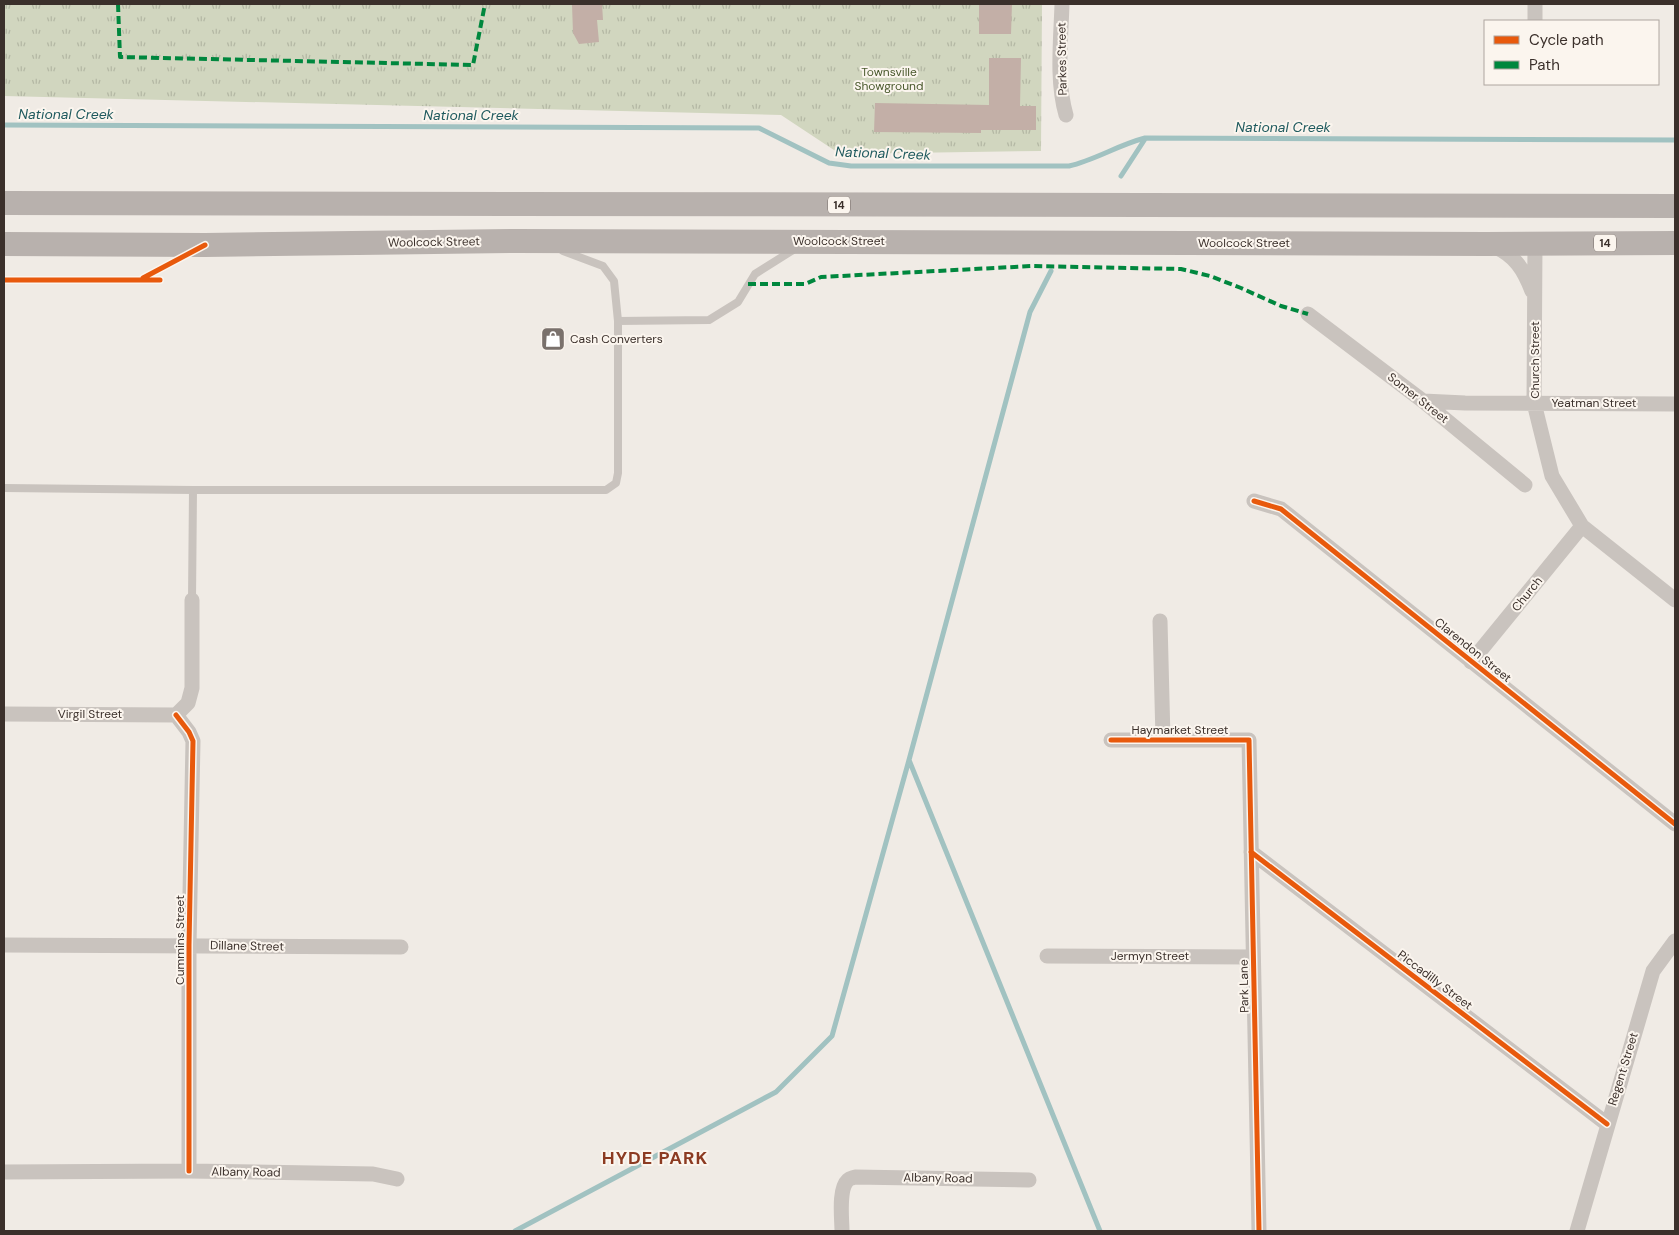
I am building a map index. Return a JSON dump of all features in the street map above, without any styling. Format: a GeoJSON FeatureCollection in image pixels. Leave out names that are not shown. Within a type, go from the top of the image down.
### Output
{"type":"FeatureCollection","features":[{"type":"Feature","properties":{"kind":"main road","name":"14"},"geometry":{"type":"LineString","coordinates":[[4,203],[1675,206]]}},
{"type":"Feature","properties":{"kind":"main road"},"geometry":{"type":"LineString","coordinates":[[1484,206],[1514,216],[1527,223],[1532,230],[1535,243]]}},
{"type":"Feature","properties":{"kind":"main road","name":"Woolcock Street"},"geometry":{"type":"LineString","coordinates":[[4,244],[204,245],[516,241],[1675,243]]}},
{"type":"Feature","properties":{"kind":"main road"},"geometry":{"type":"LineString","coordinates":[[4,259],[96,259],[204,245]]}},
{"type":"Feature","properties":{"kind":"street","name":"Parkes Street"},"geometry":{"type":"LineString","coordinates":[[1062,4],[1060,83],[1066,115]]}},
{"type":"Feature","properties":{"kind":"street"},"geometry":{"type":"LineString","coordinates":[[1535,4],[1535,20]]}},
{"type":"Feature","properties":{"kind":"street","name":"Church Street"},"geometry":{"type":"LineString","coordinates":[[1535,243],[1534,403],[1552,476],[1582,526]]}},
{"type":"Feature","properties":{"kind":"street"},"geometry":{"type":"LineString","coordinates":[[1486,244],[1504,251],[1517,261],[1526,277],[1535,302]]}},
{"type":"Feature","properties":{"kind":"street","name":"Somer Street"},"geometry":{"type":"LineString","coordinates":[[1308,314],[1422,401],[1525,485]]}},
{"type":"Feature","properties":{"kind":"street","name":"Yeatman Street"},"geometry":{"type":"LineString","coordinates":[[1422,401],[1675,404]]}},
{"type":"Feature","properties":{"kind":"street","name":"Clarendon Street"},"geometry":{"type":"LineString","coordinates":[[1254,501],[1281,509],[1675,824]]}},
{"type":"Feature","properties":{"kind":"street"},"geometry":{"type":"LineString","coordinates":[[1582,526],[1675,600]]}},
{"type":"Feature","properties":{"kind":"street","name":"Church"},"geometry":{"type":"LineString","coordinates":[[1471,662],[1582,526]]}},
{"type":"Feature","properties":{"kind":"street"},"geometry":{"type":"LineString","coordinates":[[176,715],[188,703],[192,688],[192,600]]}},
{"type":"Feature","properties":{"kind":"street"},"geometry":{"type":"LineString","coordinates":[[1160,621],[1163,740]]}},
{"type":"Feature","properties":{"kind":"street","name":"Virgil Street"},"geometry":{"type":"LineString","coordinates":[[4,714],[176,715]]}},
{"type":"Feature","properties":{"kind":"street","name":"Cummins Street"},"geometry":{"type":"LineString","coordinates":[[176,715],[189,732],[193,741],[189,945],[189,1171]]}},
{"type":"Feature","properties":{"kind":"street","name":"Haymarket Street"},"geometry":{"type":"LineString","coordinates":[[1111,740],[1249,740]]}},
{"type":"Feature","properties":{"kind":"street","name":"Park Lane"},"geometry":{"type":"LineString","coordinates":[[1249,740],[1259,1231]]}},
{"type":"Feature","properties":{"kind":"street","name":"Piccadilly Street"},"geometry":{"type":"LineString","coordinates":[[1251,852],[1607,1124]]}},
{"type":"Feature","properties":{"kind":"street","name":"Regent Street"},"geometry":{"type":"LineString","coordinates":[[1577,1231],[1652,971],[1675,941]]}},
{"type":"Feature","properties":{"kind":"street","name":"Dillane Street"},"geometry":{"type":"LineString","coordinates":[[4,944],[401,947]]}},
{"type":"Feature","properties":{"kind":"street","name":"Jermyn Street"},"geometry":{"type":"LineString","coordinates":[[1047,956],[1253,957]]}},
{"type":"Feature","properties":{"kind":"street","name":"Albany Road"},"geometry":{"type":"LineString","coordinates":[[4,1172],[189,1171],[373,1174],[397,1179]]}},
{"type":"Feature","properties":{"kind":"street","name":"Albany Road"},"geometry":{"type":"LineString","coordinates":[[842,1231],[841,1196],[847,1180],[855,1177],[1029,1180]]}},
{"type":"Feature","properties":{"kind":"lane"},"geometry":{"type":"LineString","coordinates":[[4,488],[606,490],[616,483],[618,473],[618,321],[614,281],[603,266],[567,251],[516,241]]}},
{"type":"Feature","properties":{"kind":"lane"},"geometry":{"type":"LineString","coordinates":[[618,321],[710,320],[738,302],[754,274],[809,241]]}},
{"type":"Feature","properties":{"kind":"lane"},"geometry":{"type":"LineString","coordinates":[[192,600],[193,490]]}},
{"type":"Feature","properties":{"kind":"green space","name":"Townsville Showground"},"geometry":{"type":"Polygon","coordinates":[[[4,4],[1042,4],[1041,151],[840,154],[781,115],[4,96],[4,4]]]}},
{"type":"Feature","properties":{"kind":"building"},"geometry":{"type":"Polygon","coordinates":[[[572,4],[602,4],[603,20],[597,20],[599,42],[579,44],[573,33],[572,4]]]}},
{"type":"Feature","properties":{"kind":"building"},"geometry":{"type":"Polygon","coordinates":[[[979,4],[1012,4],[1011,34],[979,34],[979,4]]]}},
{"type":"Feature","properties":{"kind":"building"},"geometry":{"type":"Polygon","coordinates":[[[989,58],[1021,58],[1020,106],[1036,106],[1036,130],[981,130],[981,133],[874,132],[875,103],[989,105],[989,58]]]}},
{"type":"Feature","properties":{"kind":"waterway","name":"National Creek"},"geometry":{"type":"LineString","coordinates":[[4,125],[759,128],[829,163],[851,166],[1069,166],[1145,138],[1675,140]]}},
{"type":"Feature","properties":{"kind":"waterway"},"geometry":{"type":"LineString","coordinates":[[1121,176],[1145,139]]}},
{"type":"Feature","properties":{"kind":"waterway"},"geometry":{"type":"LineString","coordinates":[[515,1231],[776,1092],[832,1036],[1030,312],[1051,271]]}},
{"type":"Feature","properties":{"kind":"waterway"},"geometry":{"type":"LineString","coordinates":[[909,760],[1100,1231]]}},
{"type":"Feature","properties":{"kind":"marked path"},"geometry":{"type":"LineString","coordinates":[[118,4],[120,57],[473,65],[485,4]]}},
{"type":"Feature","properties":{"kind":"marked path"},"geometry":{"type":"LineString","coordinates":[[748,284],[805,284],[821,277],[1032,266],[1181,269],[1210,276],[1281,306],[1308,314]]}},
{"type":"Feature","properties":{"kind":"cycle path"},"geometry":{"type":"LineString","coordinates":[[143,278],[205,245]]}},
{"type":"Feature","properties":{"kind":"cycle path"},"geometry":{"type":"LineString","coordinates":[[4,280],[160,280]]}},
{"type":"Feature","properties":{"kind":"cycle path"},"geometry":{"type":"LineString","coordinates":[[1254,501],[1281,509],[1675,824]]}},
{"type":"Feature","properties":{"kind":"cycle path"},"geometry":{"type":"LineString","coordinates":[[176,715],[189,732],[193,741],[189,945],[189,1171]]}},
{"type":"Feature","properties":{"kind":"cycle path"},"geometry":{"type":"LineString","coordinates":[[1111,740],[1249,740],[1259,1231]]}},
{"type":"Feature","properties":{"kind":"cycle path"},"geometry":{"type":"LineString","coordinates":[[1251,852],[1607,1124]]}},
{"type":"Feature","properties":{"kind":"place","name":"Cash Converters"},"geometry":{"type":"Point","coordinates":[553,339]}},
{"type":"Feature","properties":{"kind":"district","name":"HYDE PARK"},"geometry":{"type":"Point","coordinates":[655,1158]}}]}
